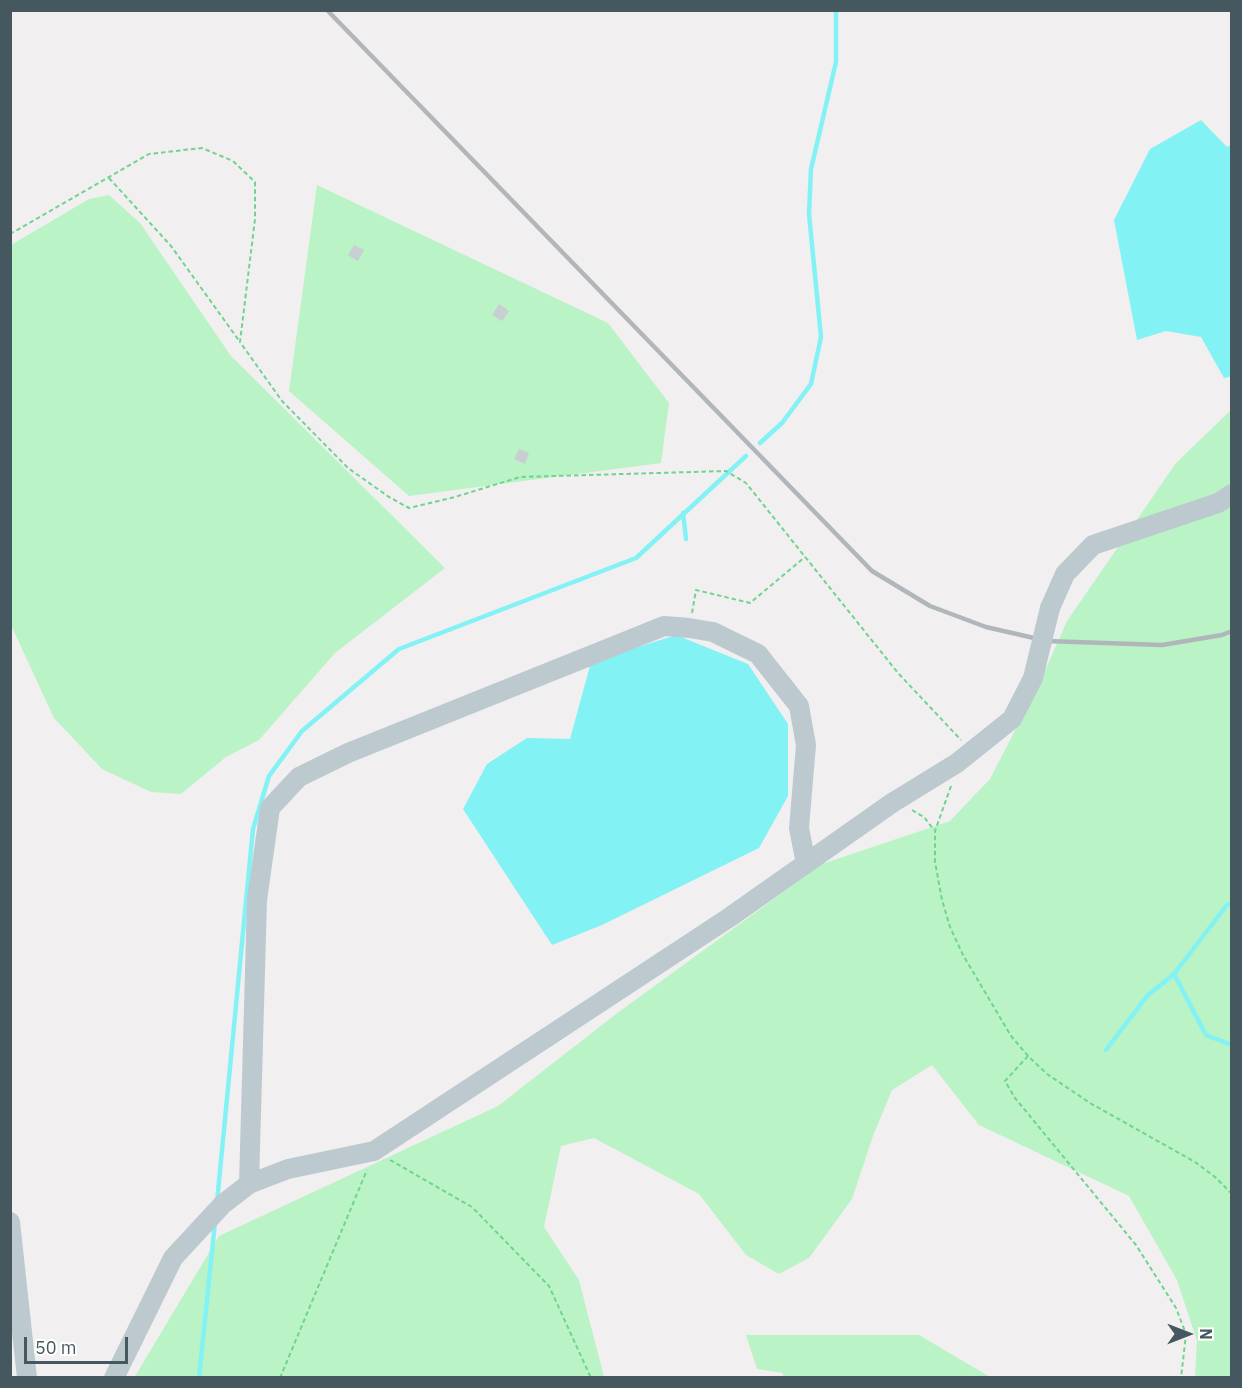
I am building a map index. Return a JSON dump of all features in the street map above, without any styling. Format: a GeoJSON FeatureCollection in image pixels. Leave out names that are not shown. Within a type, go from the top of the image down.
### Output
{"type":"FeatureCollection","features":[{"type":"Feature","properties":{"kind":"street"},"geometry":{"type":"LineString","coordinates":[[114,1377],[173,1258],[223,1204],[249,1184],[288,1169],[374,1151],[730,917],[892,803],[957,763],[1012,719],[1033,678],[1050,608],[1065,574],[1093,545],[1218,503],[1232,494]]}},
{"type":"Feature","properties":{"kind":"street"},"geometry":{"type":"LineString","coordinates":[[249,1184],[257,900],[270,808],[299,777],[348,753],[664,626],[713,632],[758,654],[799,706],[806,745],[799,828],[806,864]]}},
{"type":"Feature","properties":{"kind":"street"},"geometry":{"type":"LineString","coordinates":[[10,1222],[27,1377]]}},
{"type":"Feature","properties":{"kind":"path"},"geometry":{"type":"LineString","coordinates":[[10,234],[149,154],[202,148],[233,161],[255,182],[255,219],[240,342]]}},
{"type":"Feature","properties":{"kind":"path"},"geometry":{"type":"LineString","coordinates":[[109,178],[171,246],[282,401],[348,468],[389,497],[409,508],[520,477],[726,471],[746,483],[898,673],[951,732],[972,750]]}},
{"type":"Feature","properties":{"kind":"path"},"geometry":{"type":"LineString","coordinates":[[689,628],[696,590],[750,603],[805,557]]}},
{"type":"Feature","properties":{"kind":"path"},"geometry":{"type":"LineString","coordinates":[[957,763],[935,831],[935,862],[942,900],[950,927],[963,955],[1011,1036],[1047,1074],[1090,1103],[1195,1162],[1232,1194]]}},
{"type":"Feature","properties":{"kind":"path"},"geometry":{"type":"LineString","coordinates":[[892,803],[909,808],[924,818],[935,831]]}},
{"type":"Feature","properties":{"kind":"path"},"geometry":{"type":"LineString","coordinates":[[1028,1056],[1005,1081],[1015,1098],[1136,1245],[1176,1308],[1186,1334],[1181,1377]]}},
{"type":"Feature","properties":{"kind":"path"},"geometry":{"type":"LineString","coordinates":[[280,1377],[374,1151],[472,1207],[549,1286],[591,1377]]}},
{"type":"Feature","properties":{"kind":"green space"},"geometry":{"type":"Polygon","coordinates":[[[317,185],[608,323],[669,403],[661,463],[409,496],[289,391],[317,185]]]}},
{"type":"Feature","properties":{"kind":"green space"},"geometry":{"type":"Polygon","coordinates":[[[109,195],[140,223],[231,356],[445,568],[335,653],[259,740],[226,757],[181,794],[151,792],[102,769],[54,718],[11,625],[11,245],[89,199],[109,195]]]}},
{"type":"Feature","properties":{"kind":"green space"},"geometry":{"type":"Polygon","coordinates":[[[1231,410],[1231,1377],[1195,1377],[1197,1341],[1177,1280],[1129,1196],[979,1125],[932,1065],[892,1090],[873,1136],[852,1199],[809,1258],[779,1274],[746,1255],[699,1194],[594,1138],[561,1146],[544,1227],[579,1280],[604,1377],[134,1378],[219,1236],[498,1106],[616,1014],[822,864],[950,821],[990,779],[1039,684],[1067,621],[1176,463],[1231,410]]]}},
{"type":"Feature","properties":{"kind":"green space"},"geometry":{"type":"Polygon","coordinates":[[[746,1335],[919,1335],[990,1377],[783,1377],[783,1373],[757,1369],[746,1335]]]}},
{"type":"Feature","properties":{"kind":"water"},"geometry":{"type":"Polygon","coordinates":[[[1201,120],[1227,147],[1231,145],[1232,376],[1224,378],[1201,337],[1166,331],[1137,340],[1114,220],[1150,149],[1201,120]]]}},
{"type":"Feature","properties":{"kind":"water"},"geometry":{"type":"Polygon","coordinates":[[[676,635],[748,664],[788,724],[788,796],[759,848],[602,925],[552,945],[463,809],[487,764],[527,738],[570,739],[591,662],[676,635]]]}},
{"type":"Feature","properties":{"kind":"building"},"geometry":{"type":"Polygon","coordinates":[[[354,245],[364,250],[358,261],[348,255],[354,245]]]}},
{"type":"Feature","properties":{"kind":"building"},"geometry":{"type":"Polygon","coordinates":[[[499,304],[509,311],[502,321],[492,315],[499,304]]]}},
{"type":"Feature","properties":{"kind":"building"},"geometry":{"type":"Polygon","coordinates":[[[519,449],[529,453],[525,464],[514,459],[519,449]]]}},
{"type":"Feature","properties":{"kind":"waterway"},"geometry":{"type":"LineString","coordinates":[[760,443],[782,423],[811,384],[821,337],[809,214],[811,169],[836,62],[836,10]]}},
{"type":"Feature","properties":{"kind":"waterway"},"geometry":{"type":"LineString","coordinates":[[217,1202],[253,829],[269,776],[302,731],[399,649],[636,558],[746,456]]}},
{"type":"Feature","properties":{"kind":"waterway"},"geometry":{"type":"LineString","coordinates":[[683,513],[686,539]]}},
{"type":"Feature","properties":{"kind":"waterway"},"geometry":{"type":"LineString","coordinates":[[1232,903],[1227,905],[1174,974],[1206,1035],[1232,1045]]}},
{"type":"Feature","properties":{"kind":"waterway"},"geometry":{"type":"LineString","coordinates":[[1106,1050],[1147,996],[1174,974]]}},
{"type":"Feature","properties":{"kind":"waterway"},"geometry":{"type":"LineString","coordinates":[[199,1378],[215,1222]]}},
{"type":"Feature","properties":{"kind":"railway"},"geometry":{"type":"LineString","coordinates":[[327,10],[872,571],[930,606],[986,627],[1047,641],[1162,645],[1222,635],[1232,631]]}}]}
